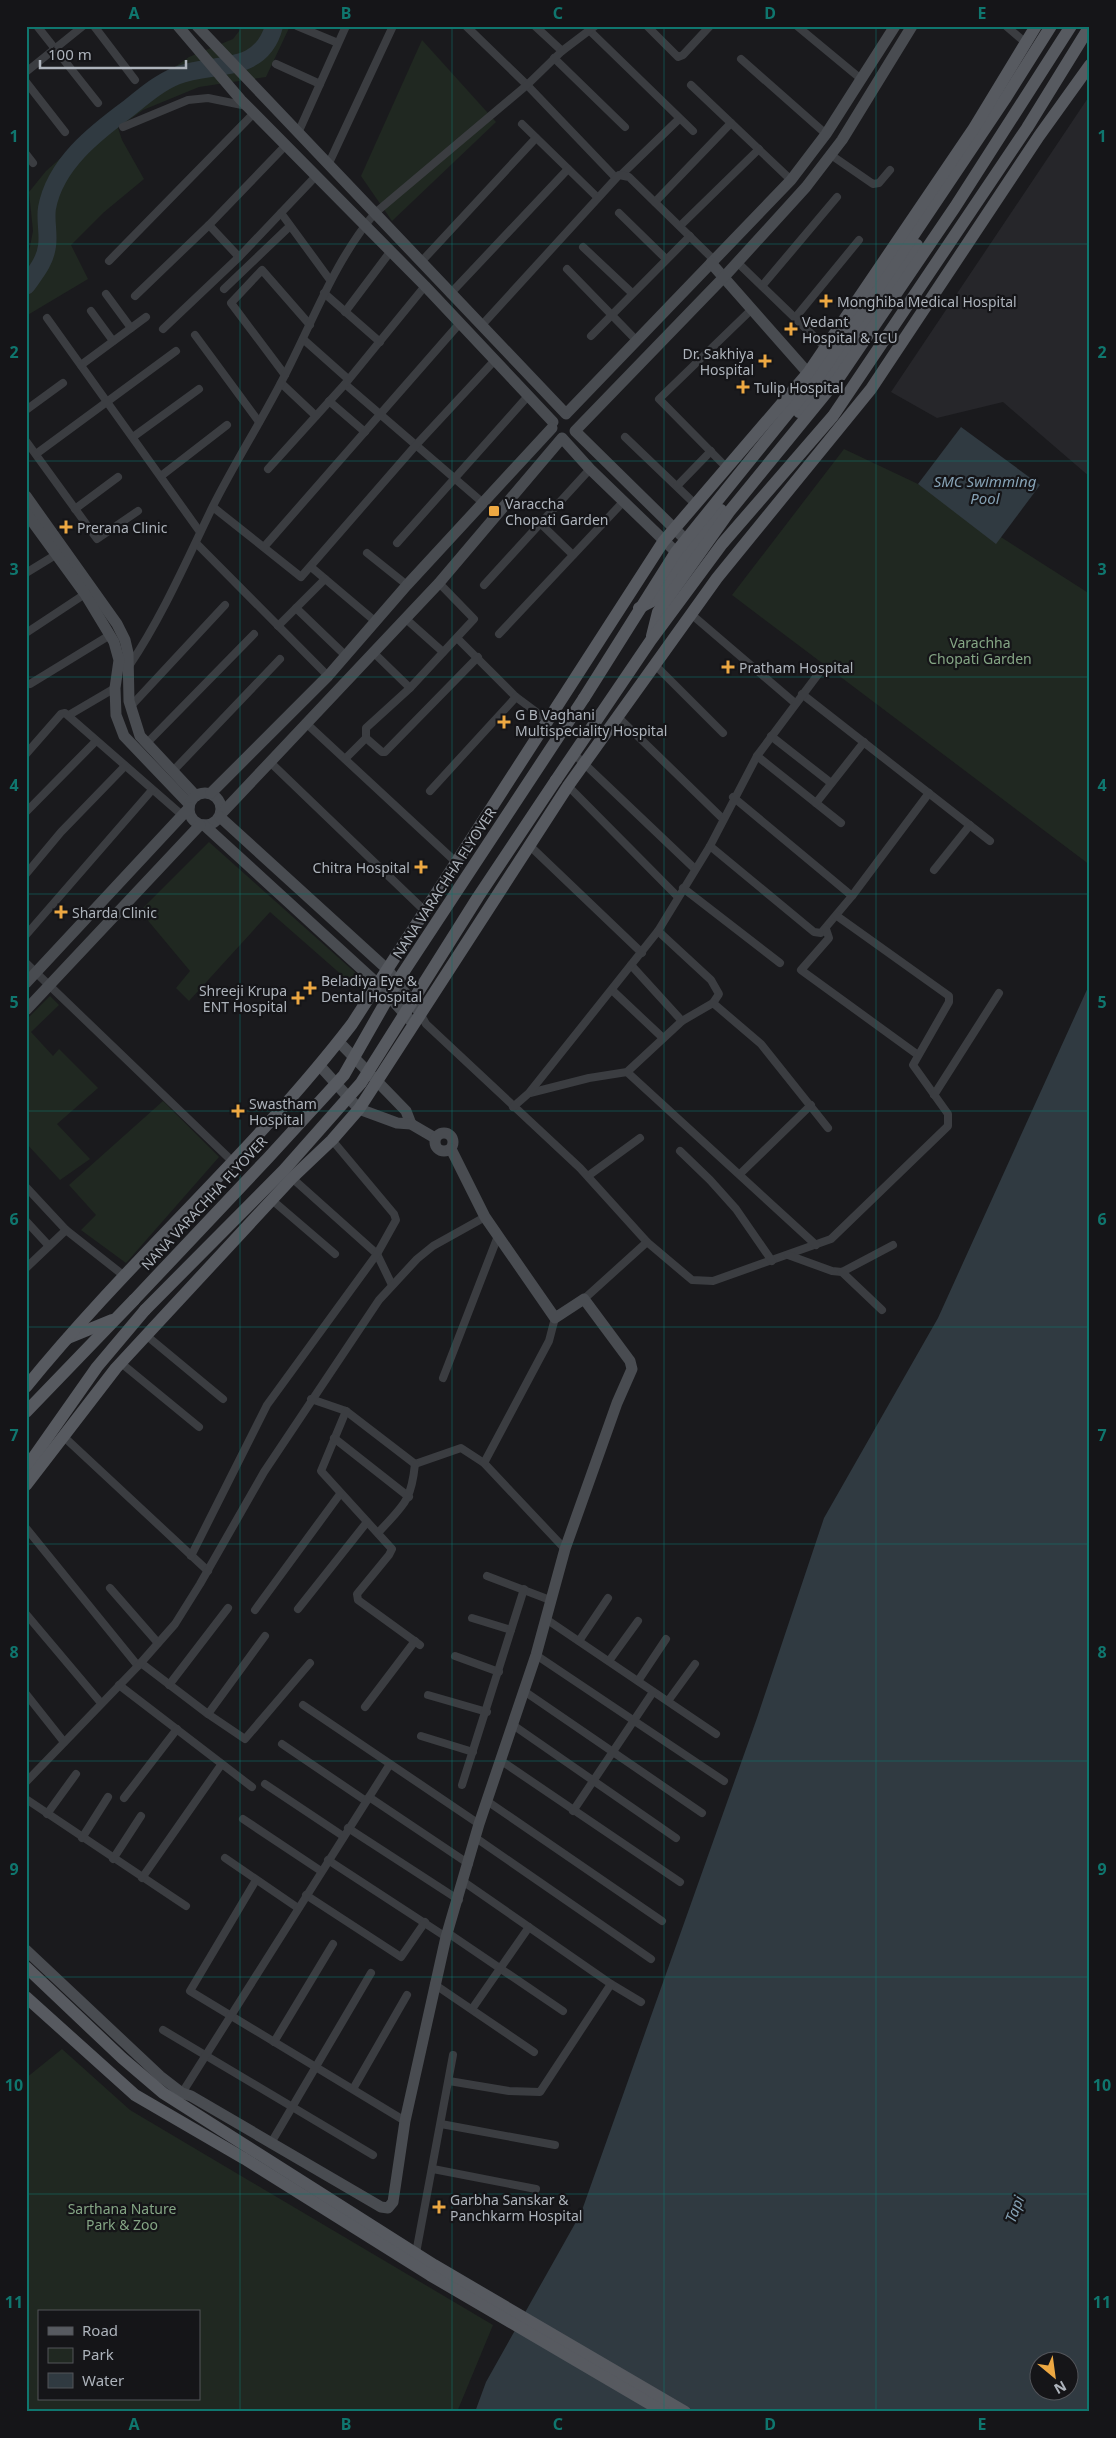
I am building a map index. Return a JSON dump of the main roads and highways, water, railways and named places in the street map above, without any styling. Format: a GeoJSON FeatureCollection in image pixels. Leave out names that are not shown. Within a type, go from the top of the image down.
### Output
{"type":"FeatureCollection","features":[{"type":"Feature","properties":{"kind":"main road"},"geometry":{"type":"LineString","coordinates":[[26,1387],[64,1339],[320,1066],[339,1042],[379,985],[547,720],[664,542],[808,372],[974,128],[1036,26]]}},
{"type":"Feature","properties":{"kind":"main road","name":"NANA VARACHHA FLYOVER"},"geometry":{"type":"LineString","coordinates":[[30,1408],[268,1158],[344,1075],[397,982],[584,698],[676,552],[823,370],[1005,99],[1051,26]]}},
{"type":"Feature","properties":{"kind":"main road"},"geometry":{"type":"LineString","coordinates":[[639,608],[658,598],[698,539],[839,362],[1062,26]]}},
{"type":"Feature","properties":{"kind":"main road"},"geometry":{"type":"LineString","coordinates":[[651,640],[658,612],[729,512],[840,376],[955,207],[1071,26]]}},
{"type":"Feature","properties":{"kind":"main road"},"geometry":{"type":"LineString","coordinates":[[29,1464],[97,1367],[145,1310],[284,1170],[361,1083],[478,897],[651,640],[722,544],[833,416],[1026,128],[1090,26]]}},
{"type":"Feature","properties":{"kind":"main road"},"geometry":{"type":"LineString","coordinates":[[26,1484],[121,1363],[292,1178],[332,1140],[359,1109],[419,1020],[568,786],[656,666],[717,578],[871,389],[1040,136],[1090,65]]}},
{"type":"Feature","properties":{"kind":"main road"},"geometry":{"type":"LineString","coordinates":[[594,649],[609,657]]}},
{"type":"Feature","properties":{"kind":"main road"},"geometry":{"type":"LineString","coordinates":[[64,1339],[116,1318]]}},
{"type":"Feature","properties":{"kind":"main road"},"geometry":{"type":"LineString","coordinates":[[92,1399],[97,1367]]}},
{"type":"Feature","properties":{"kind":"main road"},"geometry":{"type":"LineString","coordinates":[[30,1408],[37,1374]]}},
{"type":"Feature","properties":{"kind":"main road"},"geometry":{"type":"LineString","coordinates":[[68,1409],[92,1399]]}},
{"type":"Feature","properties":{"kind":"main road"},"geometry":{"type":"LineString","coordinates":[[26,1967],[122,2058],[416,2253],[432,2270],[685,2412]]}},
{"type":"Feature","properties":{"kind":"main road"},"geometry":{"type":"LineString","coordinates":[[26,1997],[135,2095],[432,2270],[664,2412]]}},
{"type":"Feature","properties":{"kind":"water","name":"SMC Swimming Pool"},"geometry":{"type":"Polygon","coordinates":[[[961,427],[1040,485],[996,544],[918,484],[961,427]]]}},
{"type":"Feature","properties":{"kind":"water","name":"Tapi"},"geometry":{"type":"Polygon","coordinates":[[[1090,983],[1090,2412],[475,2412],[486,2382],[581,2213],[757,1718],[824,1518],[938,1318],[1090,983]]]}},
{"type":"Feature","properties":{"kind":"waterway"},"geometry":{"type":"LineString","coordinates":[[26,286],[39,267],[46,252],[47,208],[51,192],[58,177],[78,151],[103,128],[164,82],[190,72],[247,60],[258,53],[268,42],[274,26]]}},
{"type":"Feature","properties":{"kind":"place","name":"Monghiba Medical Hospital"},"geometry":{"type":"Point","coordinates":[826,301]}},
{"type":"Feature","properties":{"kind":"place","name":"Vedant Hospital & ICU"},"geometry":{"type":"Point","coordinates":[791,329]}},
{"type":"Feature","properties":{"kind":"place","name":"Dr. Sakhiya Hospital"},"geometry":{"type":"Point","coordinates":[765,361]}},
{"type":"Feature","properties":{"kind":"place","name":"Tulip Hospital"},"geometry":{"type":"Point","coordinates":[743,387]}},
{"type":"Feature","properties":{"kind":"place","name":"Varaccha Chopati Garden"},"geometry":{"type":"Point","coordinates":[494,511]}},
{"type":"Feature","properties":{"kind":"place","name":"Prerana Clinic"},"geometry":{"type":"Point","coordinates":[66,527]}},
{"type":"Feature","properties":{"kind":"place","name":"Pratham Hospital"},"geometry":{"type":"Point","coordinates":[728,667]}},
{"type":"Feature","properties":{"kind":"place","name":"G B Vaghani Multispeciality Hospital"},"geometry":{"type":"Point","coordinates":[504,722]}},
{"type":"Feature","properties":{"kind":"place","name":"Chitra Hospital"},"geometry":{"type":"Point","coordinates":[421,867]}},
{"type":"Feature","properties":{"kind":"place","name":"Sharda Clinic"},"geometry":{"type":"Point","coordinates":[61,912]}},
{"type":"Feature","properties":{"kind":"place","name":"Beladiya Eye & Dental Hospital"},"geometry":{"type":"Point","coordinates":[310,988]}},
{"type":"Feature","properties":{"kind":"place","name":"Shreeji Krupa ENT Hospital"},"geometry":{"type":"Point","coordinates":[298,998]}},
{"type":"Feature","properties":{"kind":"place","name":"Swastham Hospital"},"geometry":{"type":"Point","coordinates":[238,1111]}},
{"type":"Feature","properties":{"kind":"place","name":"Garbha Sanskar & Panchkarm Hospital"},"geometry":{"type":"Point","coordinates":[439,2207]}},
{"type":"Feature","properties":{"kind":"park label","name":"Varachha Chopati Garden"},"geometry":{"type":"Point","coordinates":[980,650]}},
{"type":"Feature","properties":{"kind":"park label","name":"Sarthana Nature Park & Zoo"},"geometry":{"type":"Point","coordinates":[122,2216]}}]}
